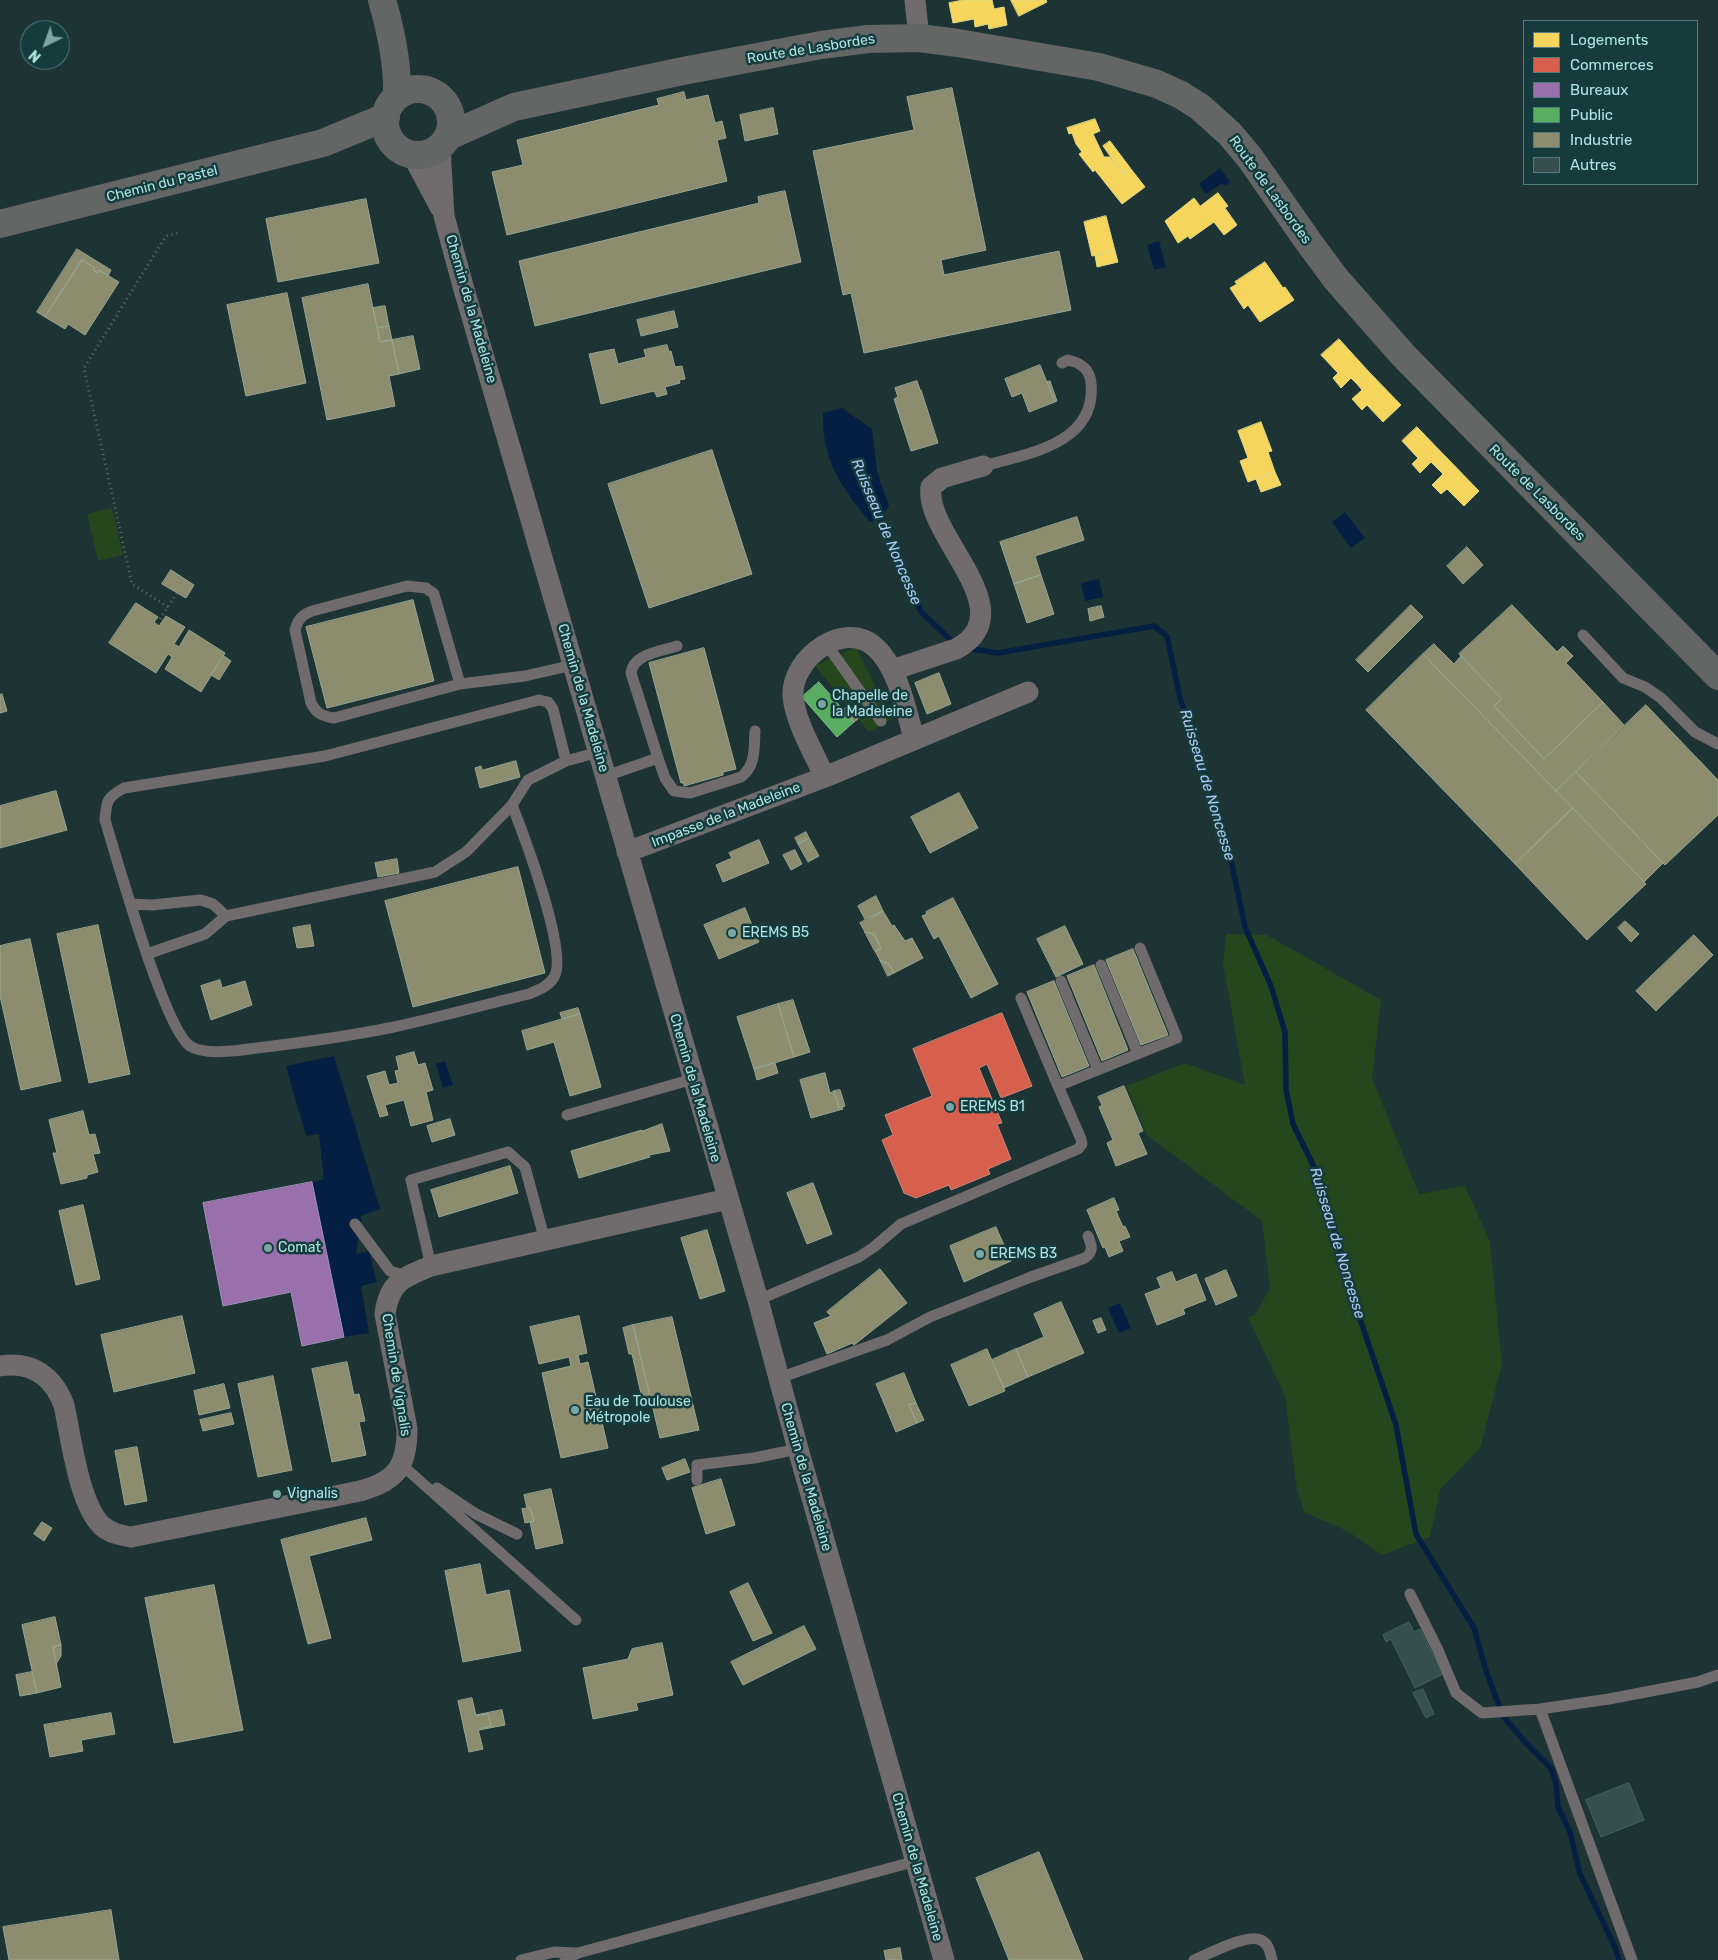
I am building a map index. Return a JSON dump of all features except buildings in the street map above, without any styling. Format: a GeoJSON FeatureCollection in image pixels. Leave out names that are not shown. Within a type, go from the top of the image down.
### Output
{"type":"FeatureCollection","features":[{"type":"Feature","properties":{"kind":"street"},"geometry":{"type":"LineString","coordinates":[[915,0],[919,38]]}},
{"type":"Feature","properties":{"kind":"street"},"geometry":{"type":"LineString","coordinates":[[385,13],[425,89],[442,99],[448,107],[451,116],[451,126],[444,141]]}},
{"type":"Feature","properties":{"kind":"street"},"geometry":{"type":"LineString","coordinates":[[385,13],[398,77],[397,127]]}},
{"type":"Feature","properties":{"kind":"street","name":"Route de Lasbordes"},"geometry":{"type":"LineString","coordinates":[[448,107],[514,107],[683,71],[821,45],[868,39],[919,38],[1026,54],[1099,68],[1131,76],[1181,95],[1214,118],[1250,158],[1336,279],[1403,355],[1718,676]]}},
{"type":"Feature","properties":{"kind":"street","name":"Chemin du Pastel"},"geometry":{"type":"LineString","coordinates":[[397,127],[415,89],[425,89]]}},
{"type":"Feature","properties":{"kind":"street","name":"Route de Lasbordes"},"geometry":{"type":"LineString","coordinates":[[444,141],[514,107]]}},
{"type":"Feature","properties":{"kind":"street","name":"Chemin du Pastel"},"geometry":{"type":"LineString","coordinates":[[397,127],[422,155],[431,152],[444,141]]}},
{"type":"Feature","properties":{"kind":"street","name":"Chemin du Pastel"},"geometry":{"type":"LineString","coordinates":[[0,224],[323,143],[397,127]]}},
{"type":"Feature","properties":{"kind":"street","name":"Chemin de la Madeleine"},"geometry":{"type":"LineString","coordinates":[[397,127],[444,216],[758,1300],[798,1449],[944,1960]]}},
{"type":"Feature","properties":{"kind":"street","name":"Chemin de la Madeleine"},"geometry":{"type":"LineString","coordinates":[[444,141],[444,216]]}},
{"type":"Feature","properties":{"kind":"street"},"geometry":{"type":"LineString","coordinates":[[892,670],[956,649],[966,644],[977,629],[981,617],[978,594],[949,540],[934,507],[930,493],[935,481],[983,466]]}},
{"type":"Feature","properties":{"kind":"street"},"geometry":{"type":"LineString","coordinates":[[825,777],[801,722],[793,696],[794,686],[801,668],[811,656],[826,645],[848,637],[857,637],[874,646],[881,653],[892,670],[904,702],[914,738]]}},
{"type":"Feature","properties":{"kind":"street","name":"Impasse de la Madeleine"},"geometry":{"type":"LineString","coordinates":[[627,852],[825,777],[914,738],[1028,692]]}},
{"type":"Feature","properties":{"kind":"street","name":"Chemin de Vignalis"},"geometry":{"type":"LineString","coordinates":[[402,1465],[407,1448],[407,1429],[385,1314],[387,1300],[395,1286],[407,1276],[431,1266],[728,1199]]}},
{"type":"Feature","properties":{"kind":"street"},"geometry":{"type":"LineString","coordinates":[[0,1366],[21,1365],[35,1370],[48,1378],[59,1391],[84,1498],[92,1514],[103,1527],[116,1534],[131,1537],[360,1491],[381,1484],[394,1475],[402,1465]]}},
{"type":"Feature","properties":{"kind":"lane"},"geometry":{"type":"LineString","coordinates":[[983,466],[1033,452],[1061,441],[1078,426],[1086,415],[1090,404],[1091,380],[1087,370],[1081,365],[1068,360],[1062,363]]}},
{"type":"Feature","properties":{"kind":"lane"},"geometry":{"type":"LineString","coordinates":[[460,684],[434,594],[426,588],[408,586],[312,611],[304,614],[297,621],[295,630],[311,703],[316,712],[323,717],[334,718],[460,684],[525,676],[573,664]]}},
{"type":"Feature","properties":{"kind":"lane"},"geometry":{"type":"LineString","coordinates":[[1583,635],[1623,678],[1645,687],[1661,698],[1695,732],[1718,744]]}},
{"type":"Feature","properties":{"kind":"lane"},"geometry":{"type":"LineString","coordinates":[[826,645],[881,721]]}},
{"type":"Feature","properties":{"kind":"lane"},"geometry":{"type":"LineString","coordinates":[[677,646],[639,658],[632,667],[632,673],[658,758],[665,778],[674,791],[690,793],[741,777],[751,765],[755,731]]}},
{"type":"Feature","properties":{"kind":"lane"},"geometry":{"type":"LineString","coordinates":[[512,805],[534,860],[557,949],[558,966],[555,977],[544,988],[529,994],[388,1028],[291,1044],[211,1052],[191,1046],[177,1030],[147,954],[105,820],[106,807],[111,795],[124,788],[325,756],[539,700],[548,702],[554,709],[566,761]]}},
{"type":"Feature","properties":{"kind":"lane"},"geometry":{"type":"LineString","coordinates":[[147,954],[205,934],[226,916],[435,872],[466,852],[512,805],[528,780],[566,761],[599,752]]}},
{"type":"Feature","properties":{"kind":"lane"},"geometry":{"type":"LineString","coordinates":[[606,776],[658,758]]}},
{"type":"Feature","properties":{"kind":"lane"},"geometry":{"type":"LineString","coordinates":[[131,904],[152,905],[201,900],[213,904],[226,916]]}},
{"type":"Feature","properties":{"kind":"lane"},"geometry":{"type":"LineString","coordinates":[[1058,1086],[1177,1038],[1140,948]]}},
{"type":"Feature","properties":{"kind":"lane"},"geometry":{"type":"LineString","coordinates":[[1101,965],[1138,1054]]}},
{"type":"Feature","properties":{"kind":"lane"},"geometry":{"type":"LineString","coordinates":[[1061,981],[1098,1070]]}},
{"type":"Feature","properties":{"kind":"lane"},"geometry":{"type":"LineString","coordinates":[[758,1300],[859,1257],[901,1224],[1078,1149],[1082,1144],[1081,1138],[1021,998]]}},
{"type":"Feature","properties":{"kind":"lane"},"geometry":{"type":"LineString","coordinates":[[567,1115],[693,1079]]}},
{"type":"Feature","properties":{"kind":"lane"},"geometry":{"type":"LineString","coordinates":[[431,1266],[411,1180],[508,1152],[525,1167],[545,1241]]}},
{"type":"Feature","properties":{"kind":"lane"},"geometry":{"type":"LineString","coordinates":[[355,1224],[390,1272],[407,1276]]}},
{"type":"Feature","properties":{"kind":"lane"},"geometry":{"type":"LineString","coordinates":[[779,1378],[887,1340],[930,1317],[1085,1258],[1090,1254],[1092,1248],[1088,1236]]}},
{"type":"Feature","properties":{"kind":"lane"},"geometry":{"type":"LineString","coordinates":[[697,1480],[697,1465],[754,1458],[798,1449]]}},
{"type":"Feature","properties":{"kind":"lane"},"geometry":{"type":"LineString","coordinates":[[402,1465],[476,1514],[517,1534]]}},
{"type":"Feature","properties":{"kind":"lane"},"geometry":{"type":"LineString","coordinates":[[402,1465],[576,1620]]}},
{"type":"Feature","properties":{"kind":"lane"},"geometry":{"type":"LineString","coordinates":[[1410,1594],[1438,1650],[1456,1693],[1482,1713],[1540,1710],[1609,1699],[1698,1682],[1718,1675]]}},
{"type":"Feature","properties":{"kind":"lane"},"geometry":{"type":"LineString","coordinates":[[1540,1710],[1632,1960]]}},
{"type":"Feature","properties":{"kind":"lane"},"geometry":{"type":"LineString","coordinates":[[565,1960],[578,1953],[916,1861]]}},
{"type":"Feature","properties":{"kind":"lane"},"geometry":{"type":"LineString","coordinates":[[1194,1960],[1247,1938],[1261,1940],[1269,1947],[1272,1960]]}},
{"type":"Feature","properties":{"kind":"lane"},"geometry":{"type":"LineString","coordinates":[[521,1960],[554,1952],[578,1953]]}},
{"type":"Feature","properties":{"kind":"path"},"geometry":{"type":"LineString","coordinates":[[168,607],[132,584],[84,368],[166,236],[179,233]]}},
{"type":"Feature","properties":{"kind":"path"},"geometry":{"type":"LineString","coordinates":[[160,619],[177,593]]}},
{"type":"Feature","properties":{"kind":"green space"},"geometry":{"type":"Polygon","coordinates":[[[112,508],[123,555],[98,561],[87,514],[112,508]]]}},
{"type":"Feature","properties":{"kind":"green space"},"geometry":{"type":"Polygon","coordinates":[[[856,647],[891,719],[869,732],[815,666],[856,647]]]}},
{"type":"Feature","properties":{"kind":"green space"},"geometry":{"type":"Polygon","coordinates":[[[1226,934],[1267,935],[1381,1000],[1372,1078],[1419,1194],[1465,1186],[1490,1242],[1502,1365],[1480,1448],[1440,1490],[1430,1537],[1382,1555],[1349,1532],[1304,1512],[1296,1484],[1285,1396],[1248,1317],[1255,1315],[1270,1288],[1262,1221],[1147,1135],[1126,1086],[1185,1063],[1245,1085],[1223,964],[1226,934]]]}},
{"type":"Feature","properties":{"kind":"water"},"geometry":{"type":"Polygon","coordinates":[[[1220,168],[1230,182],[1226,185],[1221,184],[1206,194],[1199,184],[1220,168]]]}},
{"type":"Feature","properties":{"kind":"water"},"geometry":{"type":"Polygon","coordinates":[[[1159,241],[1166,267],[1154,270],[1147,245],[1159,241]]]}},
{"type":"Feature","properties":{"kind":"water"},"geometry":{"type":"Polygon","coordinates":[[[842,408],[872,429],[877,472],[889,506],[880,518],[870,522],[842,485],[835,472],[826,445],[823,413],[842,408]]]}},
{"type":"Feature","properties":{"kind":"water"},"geometry":{"type":"Polygon","coordinates":[[[1345,512],[1365,538],[1351,548],[1332,522],[1345,512]]]}},
{"type":"Feature","properties":{"kind":"water"},"geometry":{"type":"Polygon","coordinates":[[[1099,579],[1103,597],[1085,601],[1081,583],[1099,579]]]}},
{"type":"Feature","properties":{"kind":"water"},"geometry":{"type":"Polygon","coordinates":[[[334,1056],[380,1209],[362,1215],[356,1254],[369,1251],[377,1282],[361,1286],[369,1333],[344,1337],[312,1183],[324,1179],[319,1134],[306,1136],[286,1066],[334,1056]]]}},
{"type":"Feature","properties":{"kind":"water"},"geometry":{"type":"Polygon","coordinates":[[[445,1061],[453,1085],[443,1088],[436,1064],[445,1061]]]}},
{"type":"Feature","properties":{"kind":"water"},"geometry":{"type":"Polygon","coordinates":[[[1120,1303],[1131,1328],[1119,1333],[1108,1308],[1120,1303]]]}},
{"type":"Feature","properties":{"kind":"waterway","name":"Ruisseau de Noncesse"},"geometry":{"type":"LineString","coordinates":[[877,511],[921,612],[954,643]]}},
{"type":"Feature","properties":{"kind":"waterway","name":"Ruisseau de Noncesse"},"geometry":{"type":"LineString","coordinates":[[966,648],[998,653],[1154,626],[1167,636],[1180,698],[1227,841],[1245,927],[1271,986],[1285,1032],[1286,1089],[1293,1124],[1319,1177],[1353,1298],[1396,1425],[1416,1534],[1474,1628],[1487,1674],[1503,1716],[1551,1768],[1556,1783],[1558,1807],[1570,1832],[1580,1874],[1615,1947],[1619,1960]]}},
{"type":"Feature","properties":{"kind":"place","name":"Chapelle de la Madeleine"},"geometry":{"type":"Point","coordinates":[822,704]}},
{"type":"Feature","properties":{"kind":"place","name":"EREMS B5"},"geometry":{"type":"Point","coordinates":[732,933]}},
{"type":"Feature","properties":{"kind":"place","name":"EREMS B1"},"geometry":{"type":"Point","coordinates":[950,1107]}},
{"type":"Feature","properties":{"kind":"place","name":"Comat"},"geometry":{"type":"Point","coordinates":[268,1248]}},
{"type":"Feature","properties":{"kind":"place","name":"EREMS B3"},"geometry":{"type":"Point","coordinates":[980,1254]}},
{"type":"Feature","properties":{"kind":"place","name":"Eau de Toulouse Métropole"},"geometry":{"type":"Point","coordinates":[575,1410]}},
{"type":"Feature","properties":{"kind":"place","name":"Vignalis"},"geometry":{"type":"Point","coordinates":[277,1494]}}]}
